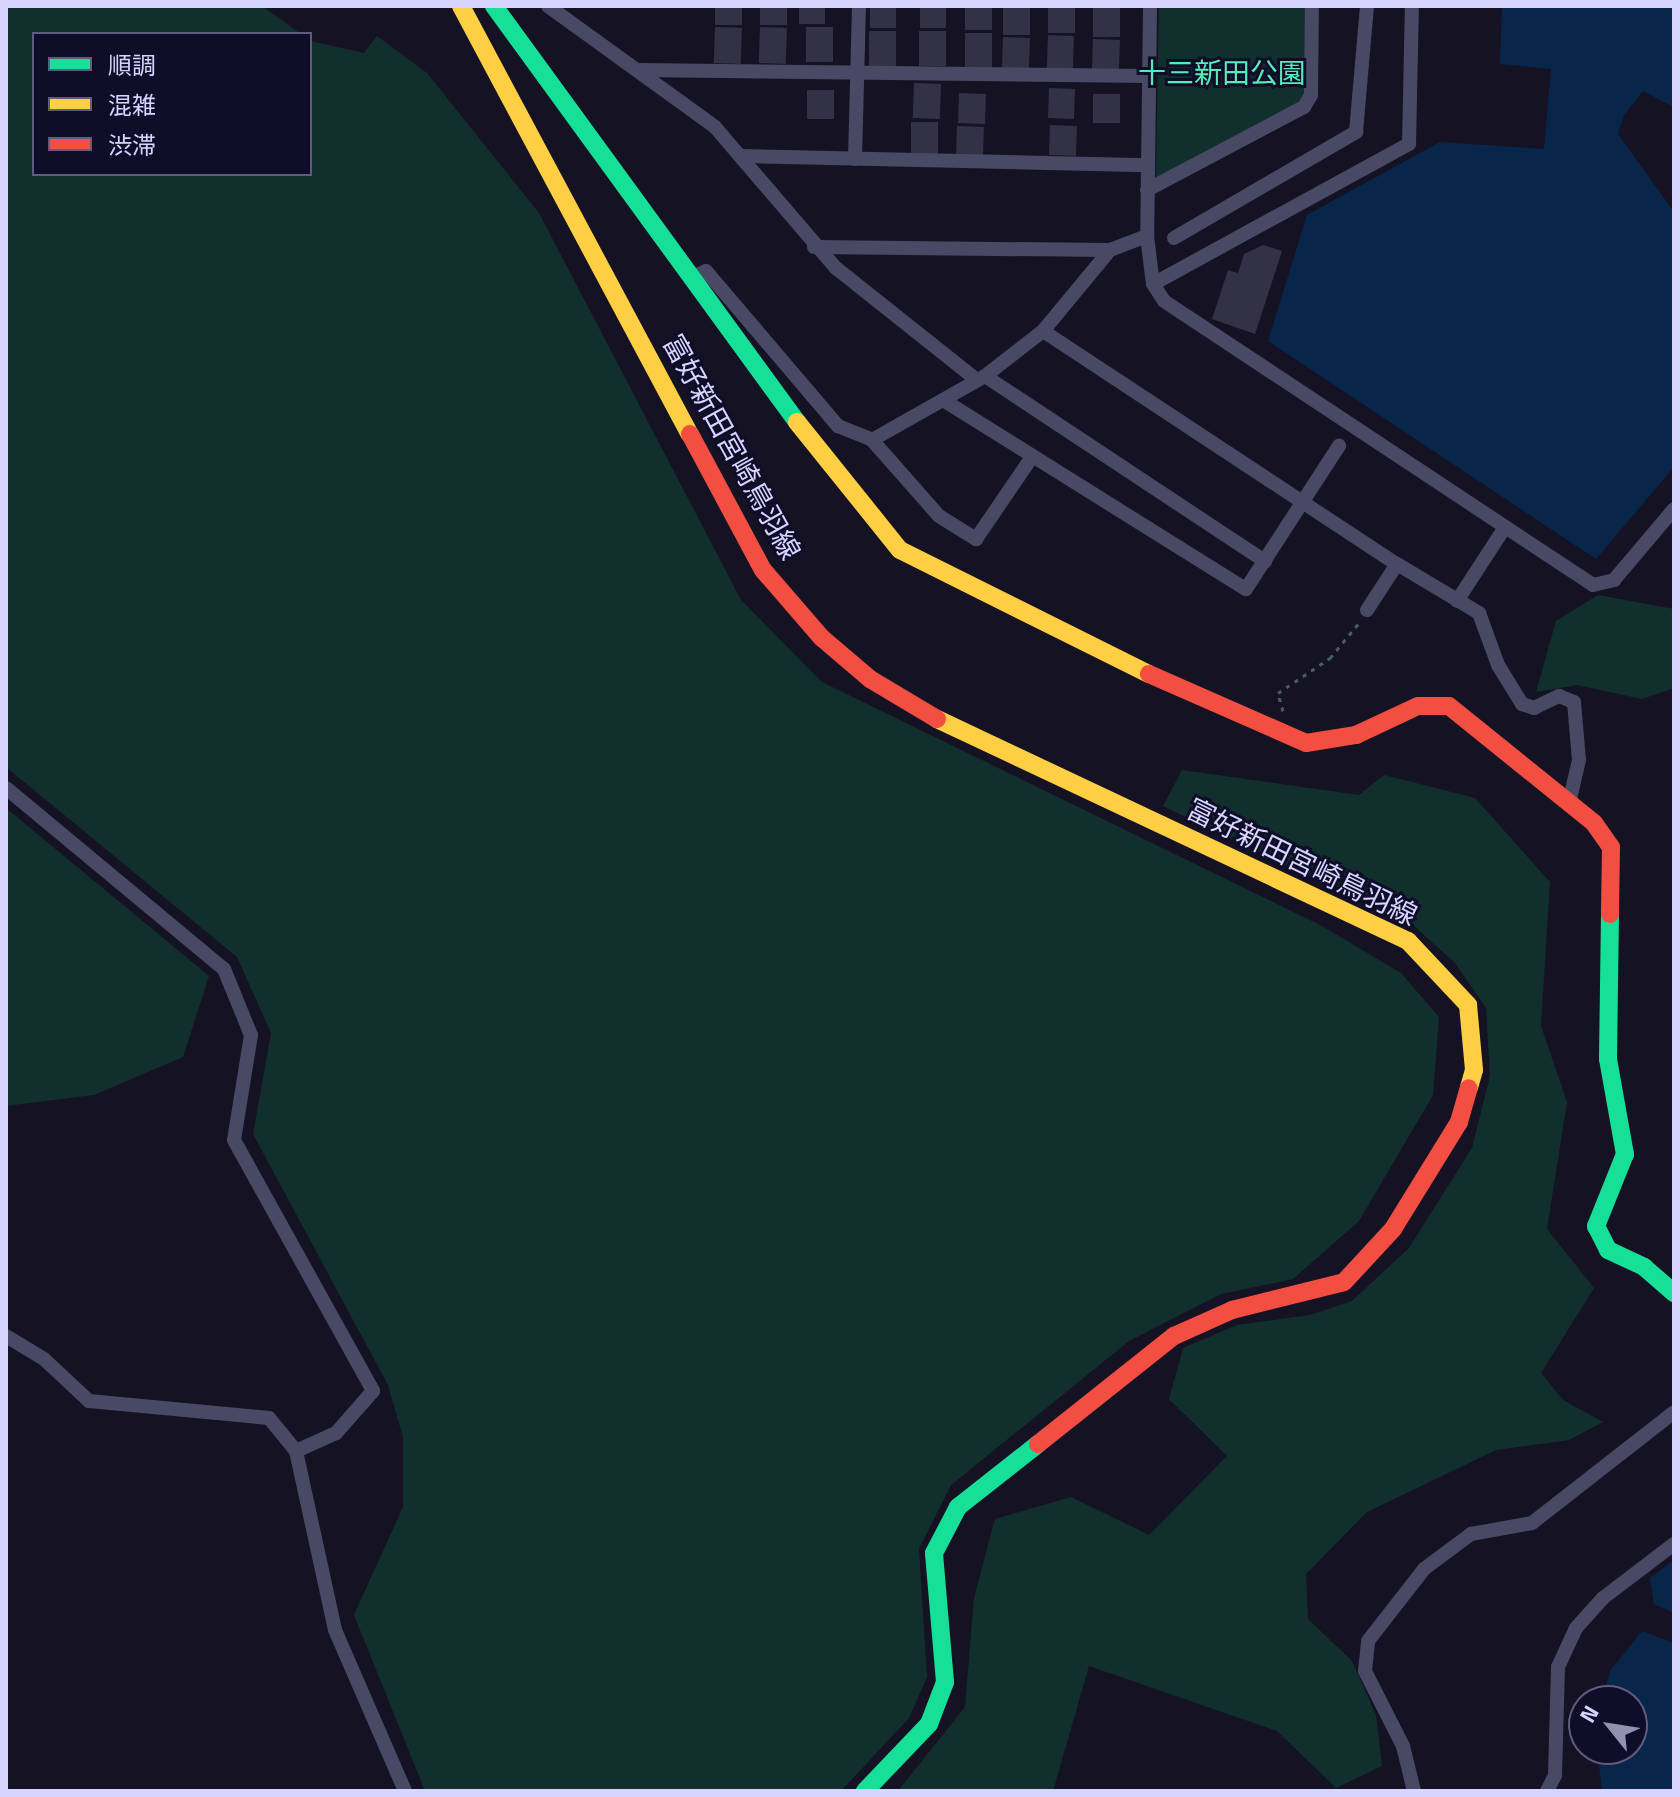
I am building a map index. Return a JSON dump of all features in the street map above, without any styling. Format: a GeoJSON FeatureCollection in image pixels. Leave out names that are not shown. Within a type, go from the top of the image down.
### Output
{"type":"FeatureCollection","features":[{"type":"Feature","properties":{"kind":"main road","name":"富好新田宮崎鳥羽線"},"geometry":{"type":"LineString","coordinates":[[461,6],[763,570],[822,638],[870,679],[927,714],[1408,941],[1468,1005],[1474,1070],[1459,1122],[1393,1229],[1344,1282],[1232,1310],[1174,1336],[958,1507],[934,1553],[934,1609],[945,1682],[929,1724],[865,1791]]}},
{"type":"Feature","properties":{"kind":"main road"},"geometry":{"type":"LineString","coordinates":[[494,6],[850,495],[914,560],[1214,706],[1306,743],[1356,735],[1418,706],[1449,706],[1569,803],[1611,847],[1608,1059],[1625,1154],[1596,1226],[1608,1250],[1644,1267],[1674,1293]]}},
{"type":"Feature","properties":{"kind":"street"},"geometry":{"type":"LineString","coordinates":[[548,6],[715,127],[814,247],[981,378],[1265,561]]}},
{"type":"Feature","properties":{"kind":"street"},"geometry":{"type":"LineString","coordinates":[[855,159],[859,6]]}},
{"type":"Feature","properties":{"kind":"street"},"geometry":{"type":"LineString","coordinates":[[1150,6],[1147,236],[1153,284],[1164,301],[1196,326],[1593,585],[1614,580],[1674,509]]}},
{"type":"Feature","properties":{"kind":"street"},"geometry":{"type":"LineString","coordinates":[[1147,190],[1304,107],[1311,95],[1312,6]]}},
{"type":"Feature","properties":{"kind":"street"},"geometry":{"type":"LineString","coordinates":[[1174,238],[1356,132],[1367,6]]}},
{"type":"Feature","properties":{"kind":"street"},"geometry":{"type":"LineString","coordinates":[[1153,284],[1409,144],[1412,6]]}},
{"type":"Feature","properties":{"kind":"street"},"geometry":{"type":"LineString","coordinates":[[638,70],[857,70],[1149,76]]}},
{"type":"Feature","properties":{"kind":"street"},"geometry":{"type":"LineString","coordinates":[[742,156],[1147,165]]}},
{"type":"Feature","properties":{"kind":"street"},"geometry":{"type":"LineString","coordinates":[[814,247],[1110,250],[1147,236]]}},
{"type":"Feature","properties":{"kind":"street"},"geometry":{"type":"LineString","coordinates":[[872,440],[981,378],[1043,331],[1110,250]]}},
{"type":"Feature","properties":{"kind":"street"},"geometry":{"type":"LineString","coordinates":[[693,277],[706,271],[838,426],[872,440],[939,516],[976,539],[1032,457]]}},
{"type":"Feature","properties":{"kind":"street"},"geometry":{"type":"LineString","coordinates":[[1043,331],[1397,564],[1479,613],[1498,665],[1522,704],[1534,708],[1559,696],[1574,702],[1579,760],[1569,803]]}},
{"type":"Feature","properties":{"kind":"street"},"geometry":{"type":"LineString","coordinates":[[943,400],[1246,589],[1339,446]]}},
{"type":"Feature","properties":{"kind":"street"},"geometry":{"type":"LineString","coordinates":[[1457,601],[1505,527]]}},
{"type":"Feature","properties":{"kind":"street"},"geometry":{"type":"LineString","coordinates":[[1367,610],[1397,564]]}},
{"type":"Feature","properties":{"kind":"street"},"geometry":{"type":"LineString","coordinates":[[6,788],[224,969],[251,1035],[234,1140],[373,1391],[336,1433],[296,1451]]}},
{"type":"Feature","properties":{"kind":"street"},"geometry":{"type":"LineString","coordinates":[[6,1336],[44,1359],[89,1401],[269,1418],[296,1451],[335,1630],[405,1791]]}},
{"type":"Feature","properties":{"kind":"street"},"geometry":{"type":"LineString","coordinates":[[1414,1791],[1403,1746],[1365,1671],[1368,1641],[1424,1569],[1471,1534],[1532,1523],[1674,1412]]}},
{"type":"Feature","properties":{"kind":"street"},"geometry":{"type":"LineString","coordinates":[[1547,1791],[1555,1775],[1558,1667],[1576,1628],[1603,1598],[1674,1544]]}},
{"type":"Feature","properties":{"kind":"path"},"geometry":{"type":"LineString","coordinates":[[1288,715],[1278,707],[1278,693],[1330,658],[1367,610]]}},
{"type":"Feature","properties":{"kind":"green space"},"geometry":{"type":"Polygon","coordinates":[[[6,6],[262,6],[298,32],[32,32],[32,176],[312,176],[312,41],[364,53],[377,36],[427,73],[539,213],[741,600],[822,682],[1322,926],[1401,973],[1439,1017],[1433,1095],[1359,1221],[1293,1279],[1221,1294],[1129,1341],[951,1485],[919,1549],[927,1677],[909,1718],[841,1791],[425,1791],[354,1615],[403,1507],[403,1437],[388,1385],[253,1134],[271,1033],[237,957],[6,767],[6,6]]]}},
{"type":"Feature","properties":{"kind":"green space","name":"十三新田公園"},"geometry":{"type":"Polygon","coordinates":[[[1159,6],[1307,6],[1306,93],[1300,102],[1164,180],[1156,177],[1159,6]]]}},
{"type":"Feature","properties":{"kind":"green space"},"geometry":{"type":"Polygon","coordinates":[[[1598,595],[1674,609],[1674,688],[1642,699],[1577,685],[1536,692],[1556,621],[1598,595]]]}},
{"type":"Feature","properties":{"kind":"green space"},"geometry":{"type":"Polygon","coordinates":[[[1182,770],[1359,795],[1384,775],[1475,798],[1550,882],[1541,1026],[1567,1102],[1547,1229],[1594,1288],[1541,1373],[1563,1400],[1603,1422],[1569,1440],[1496,1450],[1367,1512],[1306,1574],[1308,1619],[1352,1661],[1376,1715],[1382,1766],[1336,1788],[1277,1731],[1089,1666],[1053,1791],[898,1791],[965,1707],[974,1598],[995,1519],[1071,1497],[1149,1535],[1227,1456],[1169,1399],[1183,1348],[1237,1325],[1310,1315],[1352,1301],[1409,1248],[1472,1148],[1490,1076],[1486,1008],[1455,963],[1413,925],[1163,806],[1182,770]]]}},
{"type":"Feature","properties":{"kind":"green space"},"geometry":{"type":"Polygon","coordinates":[[[6,808],[209,976],[183,1057],[94,1095],[6,1106],[6,808]]]}},
{"type":"Feature","properties":{"kind":"water"},"geometry":{"type":"Polygon","coordinates":[[[1502,6],[1674,6],[1674,107],[1643,91],[1624,115],[1618,134],[1674,212],[1674,467],[1596,559],[1268,341],[1307,215],[1440,142],[1544,149],[1551,69],[1500,64],[1502,6]]]}},
{"type":"Feature","properties":{"kind":"water"},"geometry":{"type":"Polygon","coordinates":[[[1674,1560],[1674,1613],[1654,1604],[1650,1578],[1674,1560]]]}},
{"type":"Feature","properties":{"kind":"water"},"geometry":{"type":"Polygon","coordinates":[[[1642,1631],[1674,1643],[1674,1791],[1602,1791],[1599,1765],[1648,1765],[1648,1685],[1606,1685],[1610,1671],[1642,1631]]]}},
{"type":"Feature","properties":{"kind":"building"},"geometry":{"type":"Polygon","coordinates":[[[715,6],[742,6],[742,25],[715,25],[715,6]]]}},
{"type":"Feature","properties":{"kind":"building"},"geometry":{"type":"Polygon","coordinates":[[[760,6],[787,6],[787,25],[760,25],[760,6]]]}},
{"type":"Feature","properties":{"kind":"building"},"geometry":{"type":"Polygon","coordinates":[[[799,6],[825,6],[825,24],[799,24],[799,6]]]}},
{"type":"Feature","properties":{"kind":"building"},"geometry":{"type":"Polygon","coordinates":[[[870,6],[896,6],[896,28],[870,28],[870,6]]]}},
{"type":"Feature","properties":{"kind":"building"},"geometry":{"type":"Polygon","coordinates":[[[920,6],[946,6],[946,28],[920,28],[920,6]]]}},
{"type":"Feature","properties":{"kind":"building"},"geometry":{"type":"Polygon","coordinates":[[[965,6],[992,6],[992,30],[965,30],[965,6]]]}},
{"type":"Feature","properties":{"kind":"building"},"geometry":{"type":"Polygon","coordinates":[[[1003,6],[1030,6],[1030,35],[1003,35],[1003,6]]]}},
{"type":"Feature","properties":{"kind":"building"},"geometry":{"type":"Polygon","coordinates":[[[1048,6],[1075,6],[1075,33],[1048,33],[1048,6]]]}},
{"type":"Feature","properties":{"kind":"building"},"geometry":{"type":"Polygon","coordinates":[[[1093,6],[1120,6],[1120,37],[1093,37],[1093,6]]]}},
{"type":"Feature","properties":{"kind":"building"},"geometry":{"type":"Polygon","coordinates":[[[715,27],[742,28],[741,64],[714,63],[715,27]]]}},
{"type":"Feature","properties":{"kind":"building"},"geometry":{"type":"Polygon","coordinates":[[[760,27],[787,28],[786,64],[759,63],[760,27]]]}},
{"type":"Feature","properties":{"kind":"building"},"geometry":{"type":"Polygon","coordinates":[[[806,27],[833,27],[833,62],[806,62],[806,27]]]}},
{"type":"Feature","properties":{"kind":"building"},"geometry":{"type":"Polygon","coordinates":[[[869,31],[896,31],[896,66],[869,66],[869,31]]]}},
{"type":"Feature","properties":{"kind":"building"},"geometry":{"type":"Polygon","coordinates":[[[919,31],[946,31],[946,66],[919,66],[919,31]]]}},
{"type":"Feature","properties":{"kind":"building"},"geometry":{"type":"Polygon","coordinates":[[[965,33],[992,33],[992,68],[965,68],[965,33]]]}},
{"type":"Feature","properties":{"kind":"building"},"geometry":{"type":"Polygon","coordinates":[[[1048,35],[1074,36],[1073,72],[1047,71],[1048,35]]]}},
{"type":"Feature","properties":{"kind":"building"},"geometry":{"type":"Polygon","coordinates":[[[1003,37],[1030,38],[1029,74],[1002,73],[1003,37]]]}},
{"type":"Feature","properties":{"kind":"building"},"geometry":{"type":"Polygon","coordinates":[[[1093,39],[1120,40],[1119,76],[1092,75],[1093,39]]]}},
{"type":"Feature","properties":{"kind":"building"},"geometry":{"type":"Polygon","coordinates":[[[914,83],[941,84],[940,119],[913,118],[914,83]]]}},
{"type":"Feature","properties":{"kind":"building"},"geometry":{"type":"Polygon","coordinates":[[[1049,88],[1075,89],[1074,119],[1048,118],[1049,88]]]}},
{"type":"Feature","properties":{"kind":"building"},"geometry":{"type":"Polygon","coordinates":[[[807,90],[834,90],[834,119],[807,119],[807,90]]]}},
{"type":"Feature","properties":{"kind":"building"},"geometry":{"type":"Polygon","coordinates":[[[959,93],[986,94],[985,124],[958,123],[959,93]]]}},
{"type":"Feature","properties":{"kind":"building"},"geometry":{"type":"Polygon","coordinates":[[[1093,94],[1120,94],[1120,123],[1093,123],[1093,94]]]}},
{"type":"Feature","properties":{"kind":"building"},"geometry":{"type":"Polygon","coordinates":[[[911,122],[938,122],[938,157],[911,157],[911,122]]]}},
{"type":"Feature","properties":{"kind":"building"},"geometry":{"type":"Polygon","coordinates":[[[1050,125],[1077,126],[1076,156],[1049,155],[1050,125]]]}},
{"type":"Feature","properties":{"kind":"building"},"geometry":{"type":"Polygon","coordinates":[[[957,126],[984,127],[983,156],[956,155],[957,126]]]}},
{"type":"Feature","properties":{"kind":"building"},"geometry":{"type":"Polygon","coordinates":[[[1263,245],[1282,251],[1255,334],[1212,319],[1228,270],[1238,273],[1244,254],[1263,245]]]}},
{"type":"Feature","properties":{"kind":"traffic: fast"},"geometry":{"type":"LineString","coordinates":[[494,6],[797,422]]}},
{"type":"Feature","properties":{"kind":"traffic: fast"},"geometry":{"type":"LineString","coordinates":[[1610,914],[1608,1059],[1625,1154],[1596,1226],[1608,1250],[1644,1267],[1674,1293]]}},
{"type":"Feature","properties":{"kind":"traffic: fast"},"geometry":{"type":"LineString","coordinates":[[865,1791],[929,1724],[945,1682],[934,1553],[958,1507],[1038,1444]]}},
{"type":"Feature","properties":{"kind":"traffic: slow"},"geometry":{"type":"LineString","coordinates":[[461,6],[690,434]]}},
{"type":"Feature","properties":{"kind":"traffic: slow"},"geometry":{"type":"LineString","coordinates":[[797,422],[900,550],[1149,674]]}},
{"type":"Feature","properties":{"kind":"traffic: slow"},"geometry":{"type":"LineString","coordinates":[[937,719],[1408,941],[1468,1005],[1474,1070],[1469,1088]]}},
{"type":"Feature","properties":{"kind":"traffic: jam"},"geometry":{"type":"LineString","coordinates":[[690,434],[763,570],[822,638],[870,679],[937,719]]}},
{"type":"Feature","properties":{"kind":"traffic: jam"},"geometry":{"type":"LineString","coordinates":[[1149,674],[1306,743],[1356,735],[1418,706],[1449,706],[1594,823],[1611,847],[1610,914]]}},
{"type":"Feature","properties":{"kind":"traffic: jam"},"geometry":{"type":"LineString","coordinates":[[1038,1444],[1174,1336],[1232,1310],[1344,1282],[1393,1229],[1459,1122],[1469,1088]]}}]}
